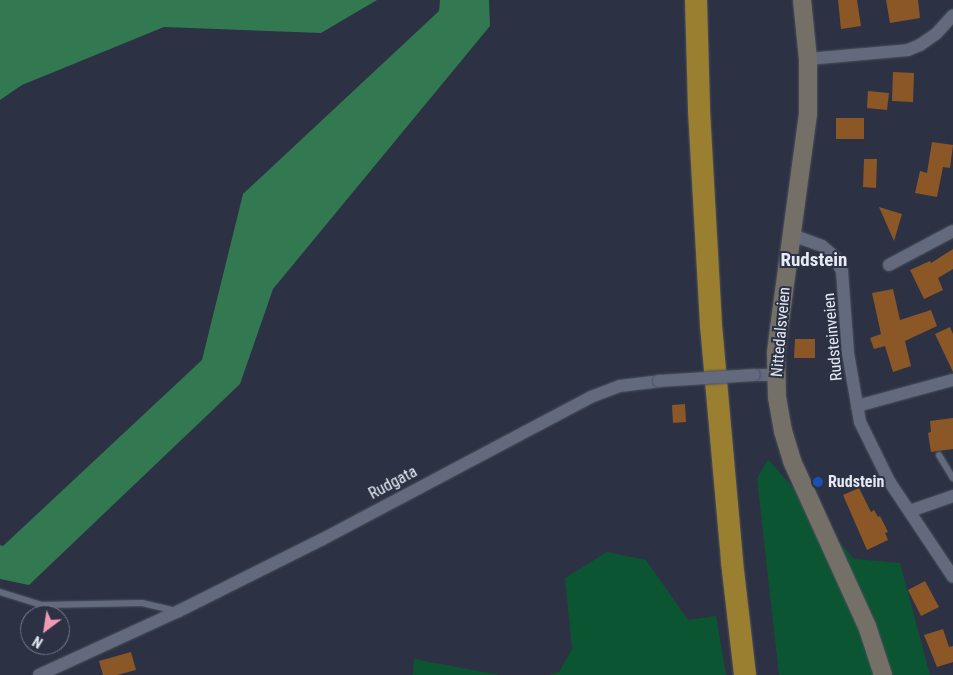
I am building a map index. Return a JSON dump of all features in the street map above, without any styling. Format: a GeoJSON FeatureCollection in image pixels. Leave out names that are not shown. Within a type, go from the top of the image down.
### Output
{"type":"FeatureCollection","features":[{"type":"Feature","properties":{"kind":"highway"},"geometry":{"type":"LineString","coordinates":[[696,0],[699,110],[711,325],[731,552],[745,675]]}},
{"type":"Feature","properties":{"kind":"highway"},"geometry":{"type":"LineString","coordinates":[[709,0],[712,109],[730,403],[759,675]]}},
{"type":"Feature","properties":{"kind":"main road","name":"Nittedalsveien"},"geometry":{"type":"LineString","coordinates":[[802,0],[808,58],[808,114],[779,328],[776,375],[780,414],[792,461],[867,626],[883,675]]}},
{"type":"Feature","properties":{"kind":"street"},"geometry":{"type":"LineString","coordinates":[[808,58],[908,50],[920,45],[936,34],[953,16]]}},
{"type":"Feature","properties":{"kind":"street"},"geometry":{"type":"LineString","coordinates":[[889,265],[953,230]]}},
{"type":"Feature","properties":{"kind":"street","name":"Rudsteinveien"},"geometry":{"type":"LineString","coordinates":[[792,235],[810,240],[830,251],[842,271],[848,354],[860,422],[889,481],[953,578]]}},
{"type":"Feature","properties":{"kind":"street","name":"Rudgata"},"geometry":{"type":"LineString","coordinates":[[39,675],[178,611],[330,535],[591,397],[620,386],[659,381],[776,375]]}},
{"type":"Feature","properties":{"kind":"street"},"geometry":{"type":"LineString","coordinates":[[857,406],[901,396],[953,380]]}},
{"type":"Feature","properties":{"kind":"street"},"geometry":{"type":"LineString","coordinates":[[910,511],[953,496]]}},
{"type":"Feature","properties":{"kind":"lane"},"geometry":{"type":"LineString","coordinates":[[939,455],[953,478]]}},
{"type":"Feature","properties":{"kind":"lane"},"geometry":{"type":"LineString","coordinates":[[0,592],[42,605],[142,603],[178,611]]}},
{"type":"Feature","properties":{"kind":"green space"},"geometry":{"type":"Polygon","coordinates":[[[0,0],[377,0],[321,33],[164,27],[22,85],[0,100],[0,0]]]}},
{"type":"Feature","properties":{"kind":"green space"},"geometry":{"type":"Polygon","coordinates":[[[440,0],[489,0],[490,26],[273,289],[240,384],[29,585],[0,579],[0,545],[3,546],[202,360],[243,194],[439,11],[440,0]]]}},
{"type":"Feature","properties":{"kind":"green space"},"geometry":{"type":"Polygon","coordinates":[[[768,459],[854,559],[900,563],[930,675],[779,675],[757,479],[768,459]]]}},
{"type":"Feature","properties":{"kind":"green space"},"geometry":{"type":"Polygon","coordinates":[[[607,552],[646,560],[688,620],[716,616],[726,675],[549,675],[559,672],[572,649],[565,578],[607,552]]]}},
{"type":"Feature","properties":{"kind":"green space"},"geometry":{"type":"Polygon","coordinates":[[[414,659],[499,675],[413,675],[414,659]]]}},
{"type":"Feature","properties":{"kind":"building"},"geometry":{"type":"Polygon","coordinates":[[[838,0],[857,0],[861,26],[841,29],[838,0]]]}},
{"type":"Feature","properties":{"kind":"building"},"geometry":{"type":"Polygon","coordinates":[[[886,0],[918,0],[920,18],[890,23],[886,0]]]}},
{"type":"Feature","properties":{"kind":"building"},"geometry":{"type":"Polygon","coordinates":[[[893,72],[914,73],[913,102],[892,101],[893,72]]]}},
{"type":"Feature","properties":{"kind":"building"},"geometry":{"type":"Polygon","coordinates":[[[868,91],[889,93],[887,110],[867,108],[868,91]]]}},
{"type":"Feature","properties":{"kind":"building"},"geometry":{"type":"Polygon","coordinates":[[[836,118],[864,118],[864,139],[836,139],[836,118]]]}},
{"type":"Feature","properties":{"kind":"building"},"geometry":{"type":"Polygon","coordinates":[[[932,142],[953,145],[950,168],[943,167],[937,197],[915,193],[920,171],[927,173],[932,142]]]}},
{"type":"Feature","properties":{"kind":"building"},"geometry":{"type":"Polygon","coordinates":[[[864,159],[877,159],[876,188],[863,187],[864,159]]]}},
{"type":"Feature","properties":{"kind":"building"},"geometry":{"type":"Polygon","coordinates":[[[879,207],[902,214],[894,241],[879,207]]]}},
{"type":"Feature","properties":{"kind":"building"},"geometry":{"type":"Polygon","coordinates":[[[953,249],[953,269],[938,278],[943,290],[924,299],[910,270],[930,261],[931,263],[953,249]]]}},
{"type":"Feature","properties":{"kind":"building"},"geometry":{"type":"Polygon","coordinates":[[[893,289],[900,320],[931,310],[937,326],[905,341],[911,366],[893,372],[885,346],[874,349],[870,338],[881,334],[872,293],[893,289]]]}},
{"type":"Feature","properties":{"kind":"building"},"geometry":{"type":"Polygon","coordinates":[[[950,327],[953,334],[953,372],[935,334],[950,327]]]}},
{"type":"Feature","properties":{"kind":"building"},"geometry":{"type":"Polygon","coordinates":[[[795,339],[815,339],[815,358],[794,358],[795,339]]]}},
{"type":"Feature","properties":{"kind":"building"},"geometry":{"type":"Polygon","coordinates":[[[685,404],[686,422],[673,423],[672,405],[685,404]]]}},
{"type":"Feature","properties":{"kind":"building"},"geometry":{"type":"Polygon","coordinates":[[[953,418],[953,449],[931,452],[928,433],[931,432],[930,421],[953,418]]]}},
{"type":"Feature","properties":{"kind":"building"},"geometry":{"type":"Polygon","coordinates":[[[859,488],[871,512],[874,510],[878,517],[880,516],[888,532],[885,533],[888,540],[867,550],[843,495],[859,488]]]}},
{"type":"Feature","properties":{"kind":"building"},"geometry":{"type":"Polygon","coordinates":[[[925,581],[939,607],[921,616],[908,590],[925,581]]]}},
{"type":"Feature","properties":{"kind":"building"},"geometry":{"type":"Polygon","coordinates":[[[943,629],[949,647],[953,646],[953,662],[937,667],[924,635],[943,629]]]}},
{"type":"Feature","properties":{"kind":"building"},"geometry":{"type":"Polygon","coordinates":[[[131,652],[136,670],[117,675],[103,675],[99,661],[131,652]]]}},
{"type":"Feature","properties":{"kind":"place","name":"Rudstein"},"geometry":{"type":"Point","coordinates":[818,482]}},
{"type":"Feature","properties":{"kind":"district","name":"Rudstein"},"geometry":{"type":"Point","coordinates":[814,260]}}]}
